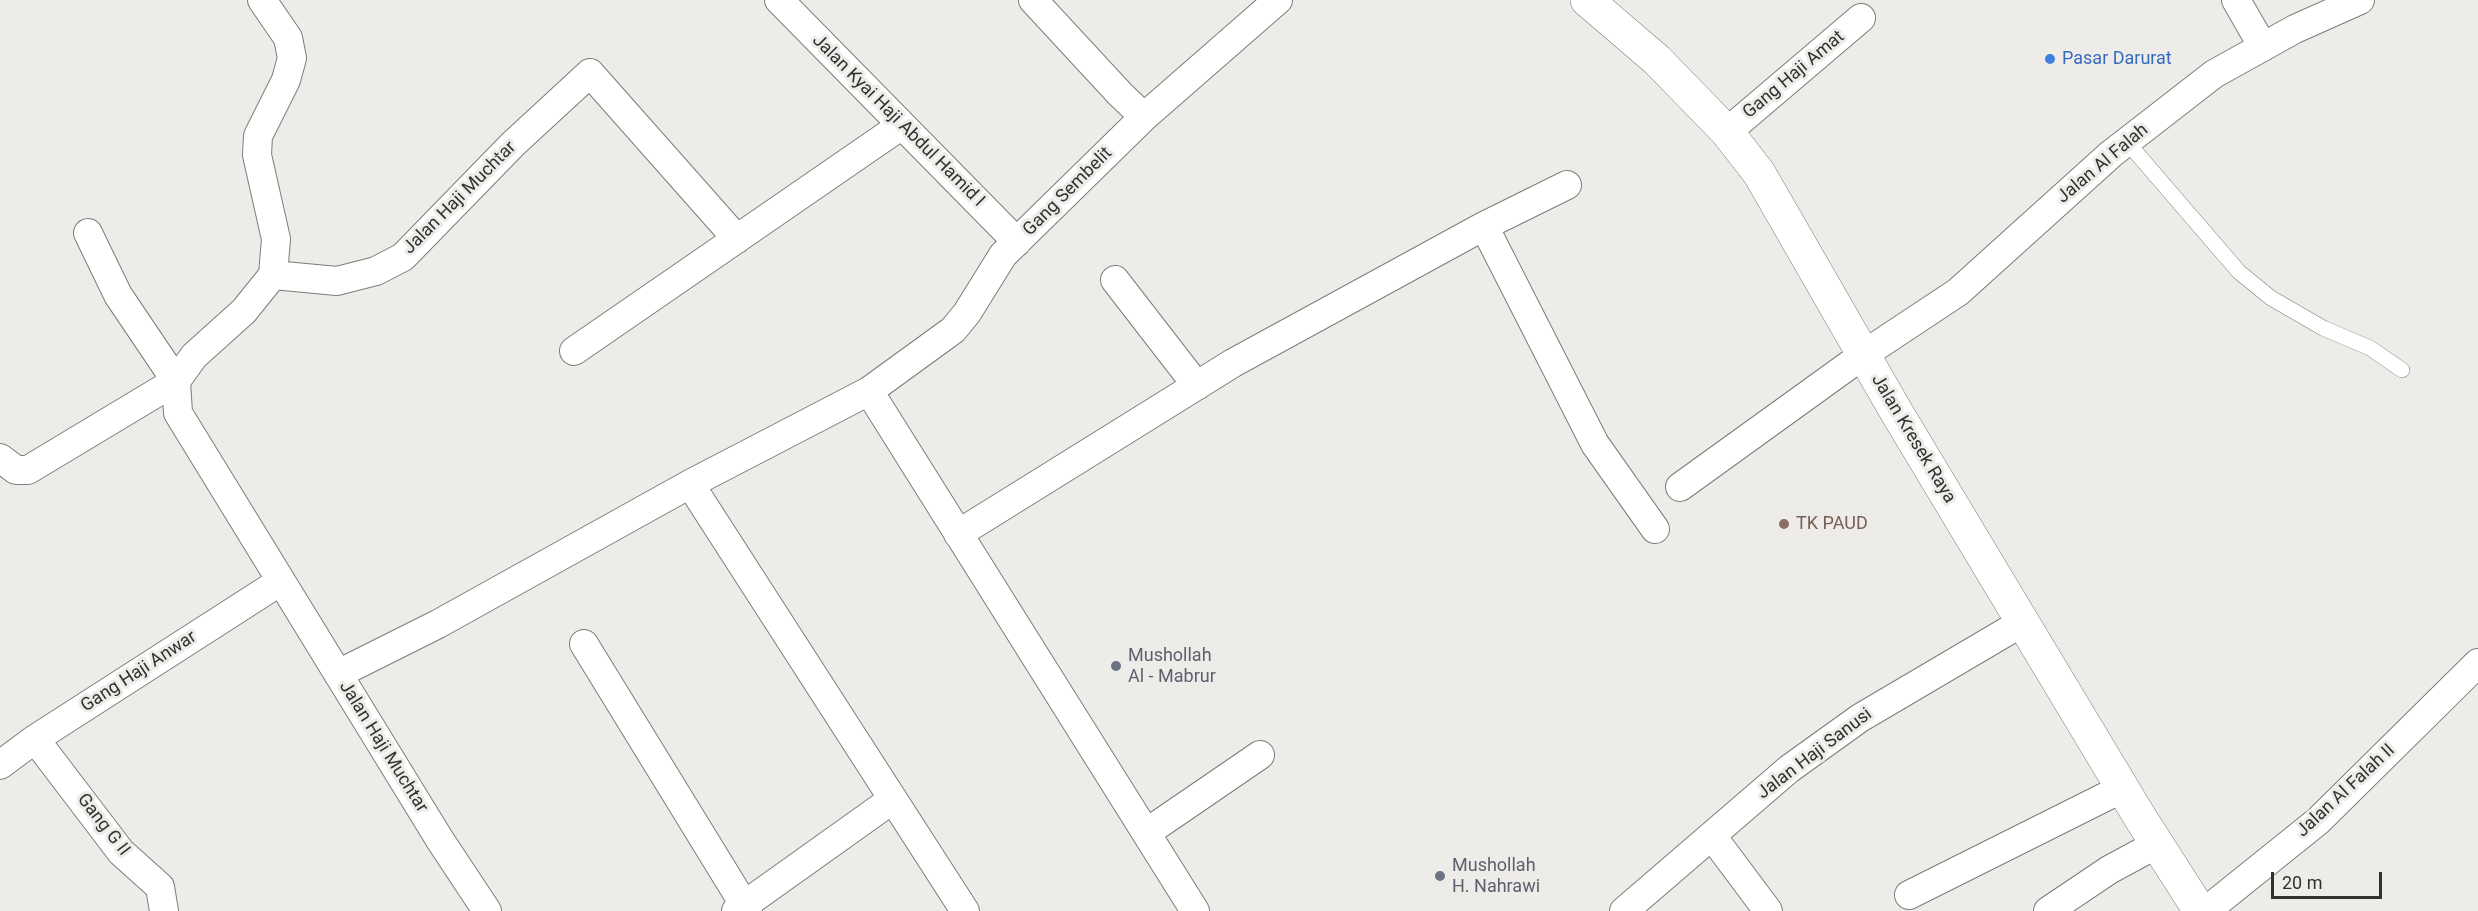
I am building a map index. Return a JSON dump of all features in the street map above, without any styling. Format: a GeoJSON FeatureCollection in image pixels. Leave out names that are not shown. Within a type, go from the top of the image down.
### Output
{"type":"FeatureCollection","features":[{"type":"Feature","properties":{"kind":"street"},"geometry":{"type":"LineString","coordinates":[[0,458],[16,470],[28,470],[176,381],[194,356],[244,311],[273,275],[276,239],[257,155],[258,136],[286,80],[292,58],[288,38],[262,0]]}},
{"type":"Feature","properties":{"kind":"street","name":"Jalan Kyai Haji Abdul Hamid I"},"geometry":{"type":"LineString","coordinates":[[779,0],[1017,242]]}},
{"type":"Feature","properties":{"kind":"street"},"geometry":{"type":"LineString","coordinates":[[1033,0],[1144,117]]}},
{"type":"Feature","properties":{"kind":"street","name":"Gang Sembelit"},"geometry":{"type":"LineString","coordinates":[[338,674],[438,624],[690,484],[869,391],[953,330],[967,314],[1003,255],[1144,117],[1278,0]]}},
{"type":"Feature","properties":{"kind":"street","name":"Jalan Kresek Raya"},"geometry":{"type":"LineString","coordinates":[[1587,0],[1650,54],[1727,132],[1759,173],[1863,355],[2123,788],[2200,911]]}},
{"type":"Feature","properties":{"kind":"street"},"geometry":{"type":"LineString","coordinates":[[2236,0],[2263,47]]}},
{"type":"Feature","properties":{"kind":"street","name":"Jalan Al Falah"},"geometry":{"type":"LineString","coordinates":[[1680,487],[1863,355],[1958,292],[2127,142],[2214,74],[2295,28],[2324,7],[2360,0]]}},
{"type":"Feature","properties":{"kind":"street","name":"Gang Haji Amat"},"geometry":{"type":"LineString","coordinates":[[1727,132],[1861,18]]}},
{"type":"Feature","properties":{"kind":"street","name":"Jalan Haji Muchtar"},"geometry":{"type":"LineString","coordinates":[[273,275],[337,281],[376,271],[403,257],[513,144],[590,73],[737,239]]}},
{"type":"Feature","properties":{"kind":"street"},"geometry":{"type":"LineString","coordinates":[[574,351],[902,125]]}},
{"type":"Feature","properties":{"kind":"street"},"geometry":{"type":"LineString","coordinates":[[958,534],[1233,363],[1484,226],[1567,184]]}},
{"type":"Feature","properties":{"kind":"street"},"geometry":{"type":"LineString","coordinates":[[1484,226],[1594,444],[1655,529]]}},
{"type":"Feature","properties":{"kind":"street"},"geometry":{"type":"LineString","coordinates":[[88,233],[118,295],[176,381]]}},
{"type":"Feature","properties":{"kind":"street"},"geometry":{"type":"LineString","coordinates":[[1115,280],[1197,386]]}},
{"type":"Feature","properties":{"kind":"street","name":"Jalan Haji Muchtar"},"geometry":{"type":"LineString","coordinates":[[176,381],[178,413],[440,840],[487,911]]}},
{"type":"Feature","properties":{"kind":"street"},"geometry":{"type":"LineString","coordinates":[[869,391],[1195,911]]}},
{"type":"Feature","properties":{"kind":"street"},"geometry":{"type":"LineString","coordinates":[[690,484],[965,911]]}},
{"type":"Feature","properties":{"kind":"street","name":"Gang Haji Anwar"},"geometry":{"type":"LineString","coordinates":[[0,765],[35,739],[280,581]]}},
{"type":"Feature","properties":{"kind":"street","name":"Jalan Haji Sanusi"},"geometry":{"type":"LineString","coordinates":[[1624,911],[1789,769],[1860,718],[2023,622]]}},
{"type":"Feature","properties":{"kind":"street"},"geometry":{"type":"LineString","coordinates":[[584,644],[743,909],[893,799]]}},
{"type":"Feature","properties":{"kind":"street","name":"Jalan Al Falah II"},"geometry":{"type":"LineString","coordinates":[[2206,911],[2318,821],[2478,663]]}},
{"type":"Feature","properties":{"kind":"street","name":"Gang G II"},"geometry":{"type":"LineString","coordinates":[[35,739],[121,852],[160,887],[164,911]]}},
{"type":"Feature","properties":{"kind":"street"},"geometry":{"type":"LineString","coordinates":[[1146,833],[1260,755]]}},
{"type":"Feature","properties":{"kind":"street"},"geometry":{"type":"LineString","coordinates":[[1909,895],[2123,788]]}},
{"type":"Feature","properties":{"kind":"street"},"geometry":{"type":"LineString","coordinates":[[1712,836],[1768,911]]}},
{"type":"Feature","properties":{"kind":"street"},"geometry":{"type":"LineString","coordinates":[[2048,911],[2109,870],[2157,844]]}},
{"type":"Feature","properties":{"kind":"lane"},"geometry":{"type":"LineString","coordinates":[[2127,142],[2239,272],[2271,298],[2323,328],[2370,348],[2402,370]]}},
{"type":"Feature","properties":{"kind":"place","name":"Pasar Darurat"},"geometry":{"type":"Point","coordinates":[2050,59]}},
{"type":"Feature","properties":{"kind":"place","name":"TK PAUD"},"geometry":{"type":"Point","coordinates":[1784,524]}},
{"type":"Feature","properties":{"kind":"place","name":"Mushollah Al - Mabrur"},"geometry":{"type":"Point","coordinates":[1116,666]}},
{"type":"Feature","properties":{"kind":"place","name":"Mushollah H. Nahrawi"},"geometry":{"type":"Point","coordinates":[1440,876]}}]}
